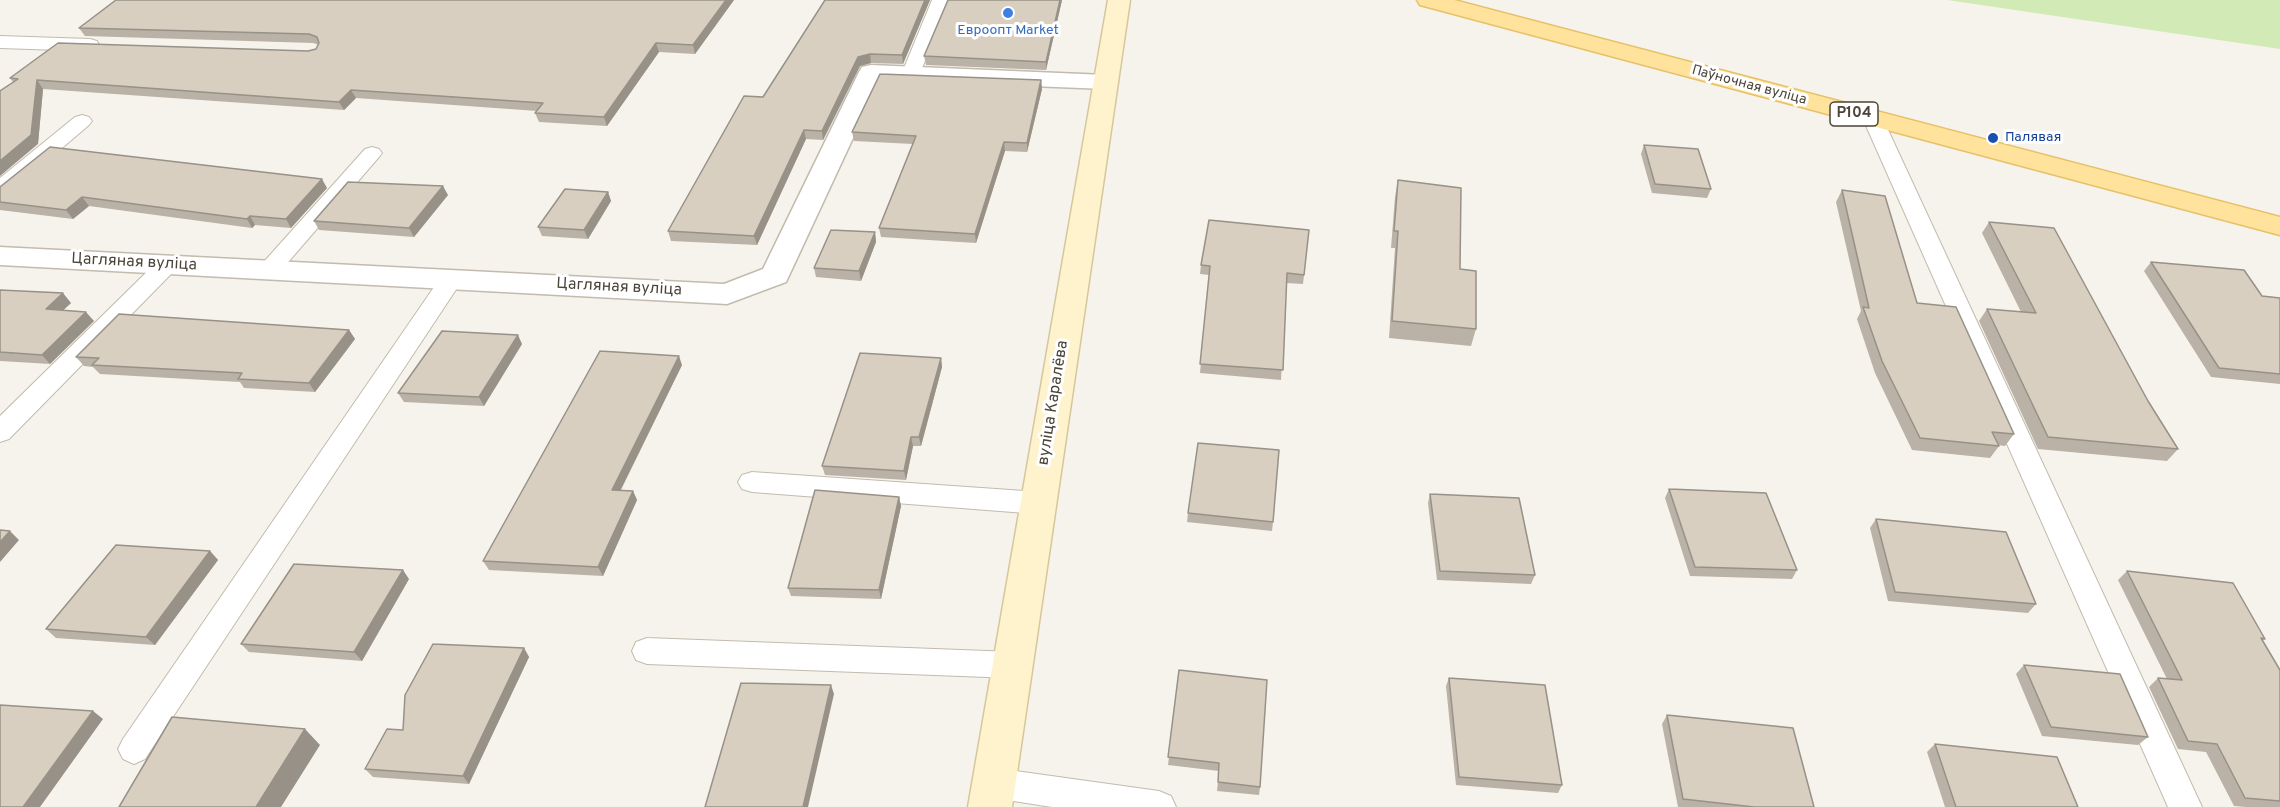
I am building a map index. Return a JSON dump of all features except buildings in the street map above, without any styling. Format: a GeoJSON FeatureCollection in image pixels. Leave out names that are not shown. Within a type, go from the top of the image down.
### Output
{"type":"FeatureCollection","features":[{"type":"Feature","properties":{"kind":"main road","name":"вуліца Каралёва"},"geometry":{"type":"LineString","coordinates":[[992,795],[1119,0]]}},
{"type":"Feature","properties":{"kind":"main road","name":"Паўночная вуліца"},"geometry":{"type":"LineString","coordinates":[[1428,0],[2280,226]]}},
{"type":"Feature","properties":{"kind":"street","name":"Цагляная вуліца"},"geometry":{"type":"LineString","coordinates":[[0,256],[727,294],[775,275],[871,72],[1106,82]]}},
{"type":"Feature","properties":{"kind":"lane"},"geometry":{"type":"LineString","coordinates":[[911,73],[941,0]]}},
{"type":"Feature","properties":{"kind":"lane"},"geometry":{"type":"LineString","coordinates":[[0,42],[104,45]]}},
{"type":"Feature","properties":{"kind":"lane"},"geometry":{"type":"LineString","coordinates":[[1873,119],[2185,807]]}},
{"type":"Feature","properties":{"kind":"lane"},"geometry":{"type":"LineString","coordinates":[[0,189],[82,121]]}},
{"type":"Feature","properties":{"kind":"lane"},"geometry":{"type":"LineString","coordinates":[[269,270],[372,153]]}},
{"type":"Feature","properties":{"kind":"lane"},"geometry":{"type":"LineString","coordinates":[[0,432],[167,265]]}},
{"type":"Feature","properties":{"kind":"lane"},"geometry":{"type":"LineString","coordinates":[[134,749],[451,279]]}},
{"type":"Feature","properties":{"kind":"lane"},"geometry":{"type":"LineString","coordinates":[[752,482],[1039,503]]}},
{"type":"Feature","properties":{"kind":"lane"},"geometry":{"type":"LineString","coordinates":[[647,651],[1013,665]]}},
{"type":"Feature","properties":{"kind":"lane"},"geometry":{"type":"LineString","coordinates":[[992,795],[1159,807]]}},
{"type":"Feature","properties":{"kind":"green space"},"geometry":{"type":"Polygon","coordinates":[[[1947,0],[2280,0],[2280,49],[1947,0]]]}},
{"type":"Feature","properties":{"kind":"place","name":"Евроопт Market"},"geometry":{"type":"Point","coordinates":[1008,13]}},
{"type":"Feature","properties":{"kind":"place","name":"Палявая"},"geometry":{"type":"Point","coordinates":[1993,138]}}]}
